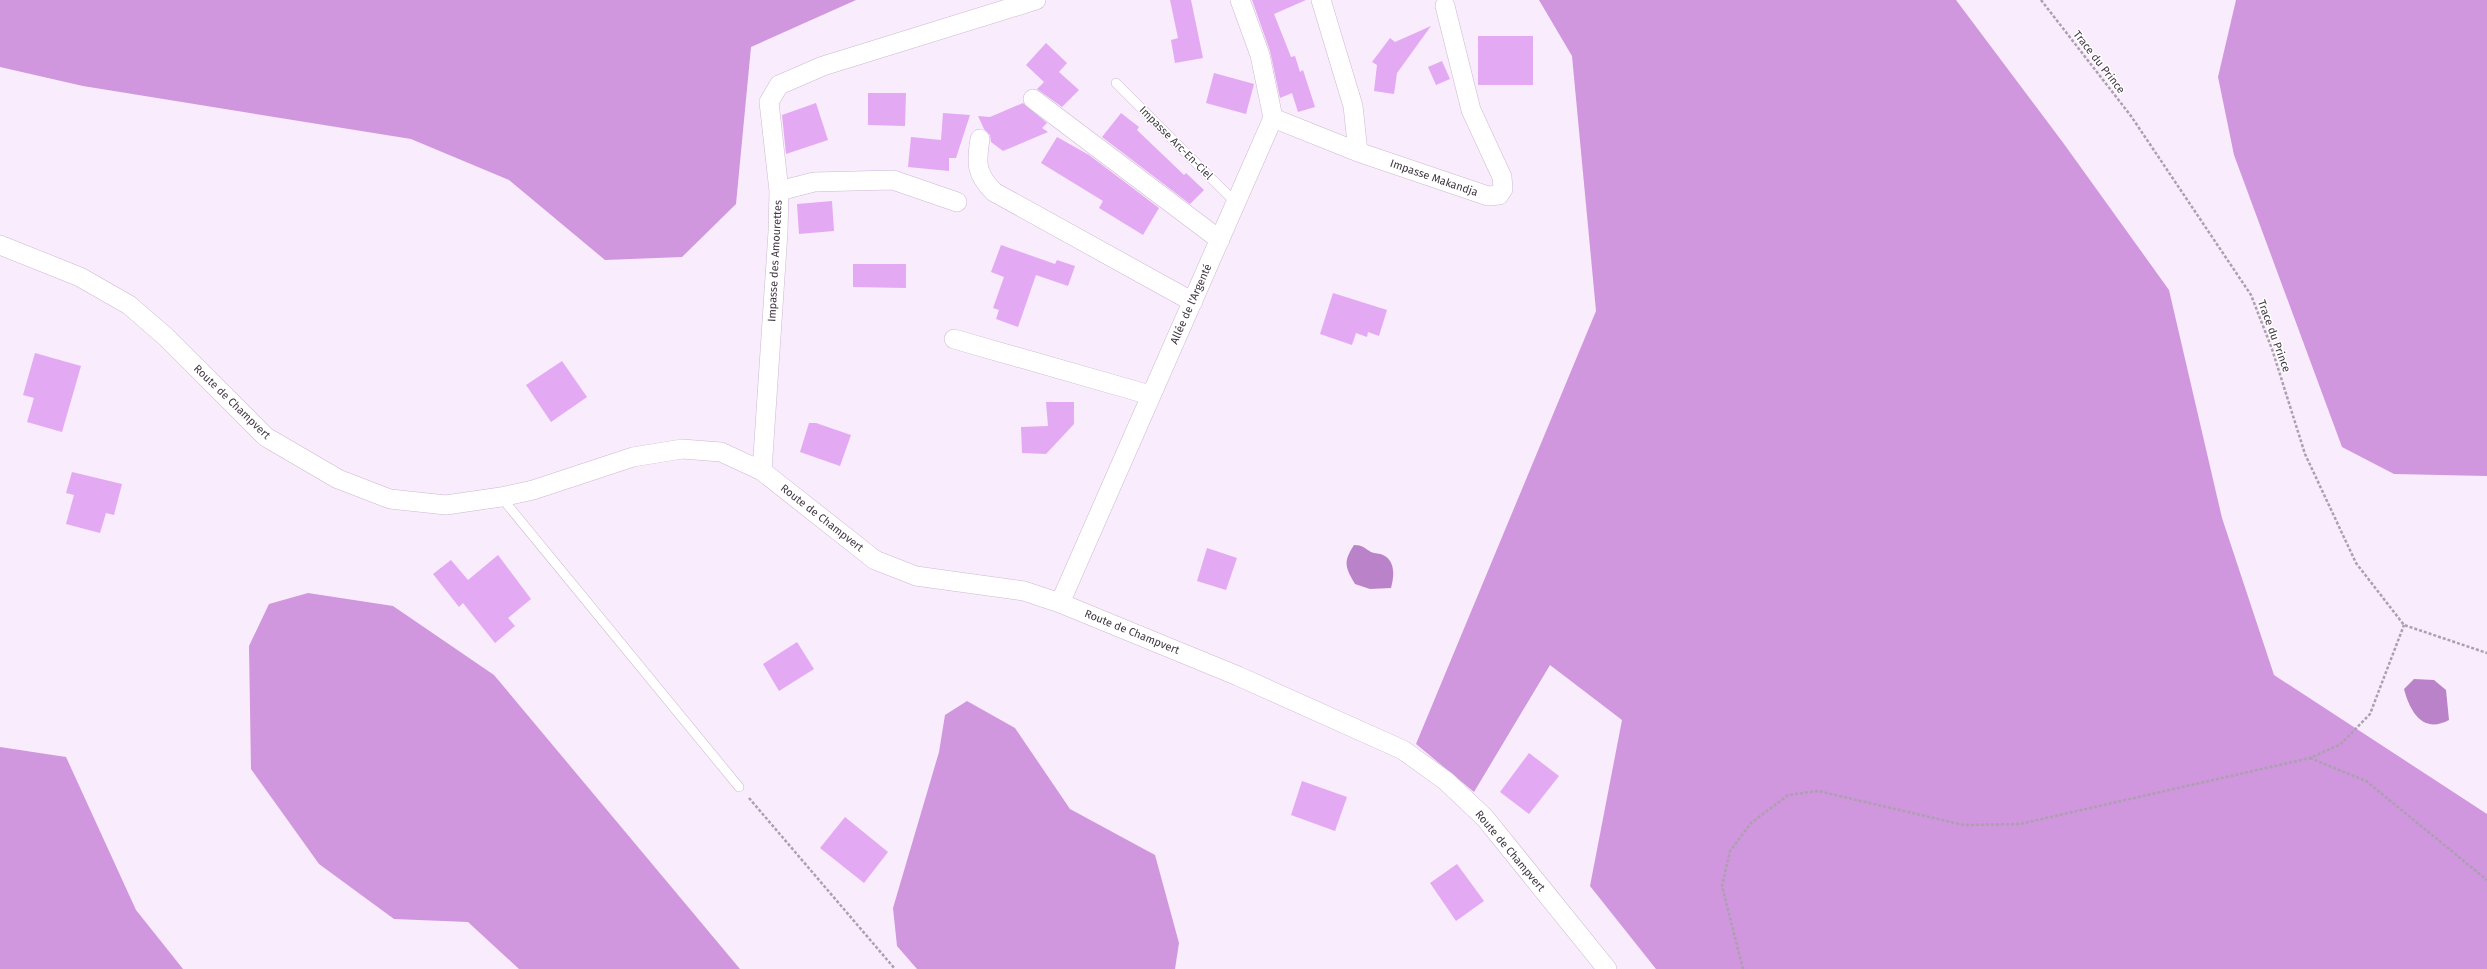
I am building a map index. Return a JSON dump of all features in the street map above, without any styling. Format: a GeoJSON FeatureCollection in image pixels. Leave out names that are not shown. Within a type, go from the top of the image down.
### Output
{"type":"FeatureCollection","features":[{"type":"Feature","properties":{"kind":"street","name":"Impasse des Amourettes"},"geometry":{"type":"LineString","coordinates":[[762,471],[778,232],[778,191],[769,102],[779,85],[823,66],[1036,0]]}},
{"type":"Feature","properties":{"kind":"street"},"geometry":{"type":"LineString","coordinates":[[1240,0],[1260,55],[1273,118]]}},
{"type":"Feature","properties":{"kind":"street"},"geometry":{"type":"LineString","coordinates":[[1322,0],[1353,106],[1358,152]]}},
{"type":"Feature","properties":{"kind":"street","name":"Impasse Makandja"},"geometry":{"type":"LineString","coordinates":[[1273,118],[1358,152],[1488,196],[1499,195],[1504,189],[1502,177],[1471,110],[1445,6]]}},
{"type":"Feature","properties":{"kind":"street"},"geometry":{"type":"LineString","coordinates":[[1033,99],[1220,240]]}},
{"type":"Feature","properties":{"kind":"street","name":"Allée de l'Argenté"},"geometry":{"type":"LineString","coordinates":[[1060,603],[1150,395],[1193,302],[1273,118]]}},
{"type":"Feature","properties":{"kind":"street"},"geometry":{"type":"LineString","coordinates":[[980,140],[976,160],[982,179],[994,192],[1193,302]]}},
{"type":"Feature","properties":{"kind":"street"},"geometry":{"type":"LineString","coordinates":[[778,191],[814,182],[893,180],[956,202]]}},
{"type":"Feature","properties":{"kind":"street","name":"Route de Champvert"},"geometry":{"type":"LineString","coordinates":[[0,245],[80,277],[128,305],[166,337],[266,437],[338,479],[390,499],[446,505],[501,497],[533,490],[633,457],[682,449],[721,452],[762,471],[875,560],[916,576],[1024,592],[1060,603],[1238,676],[1403,750],[1446,781],[1485,818],[1607,969]]}},
{"type":"Feature","properties":{"kind":"street"},"geometry":{"type":"LineString","coordinates":[[954,339],[1150,395]]}},
{"type":"Feature","properties":{"kind":"lane","name":"Impasse Arc-En-Ciel"},"geometry":{"type":"LineString","coordinates":[[1116,83],[1236,203]]}},
{"type":"Feature","properties":{"kind":"lane"},"geometry":{"type":"LineString","coordinates":[[501,497],[739,786]]}},
{"type":"Feature","properties":{"kind":"path","name":"Trace du Prince"},"geometry":{"type":"LineString","coordinates":[[2041,0],[2131,116],[2251,295],[2272,349],[2308,461],[2356,563],[2404,625]]}},
{"type":"Feature","properties":{"kind":"path"},"geometry":{"type":"LineString","coordinates":[[1743,969],[1722,886],[1730,851],[1751,823],[1788,795],[1818,791],[1964,825],[2020,824],[2310,758],[2341,744],[2370,714],[2404,625],[2487,653]]}},
{"type":"Feature","properties":{"kind":"path"},"geometry":{"type":"LineString","coordinates":[[2310,758],[2366,781],[2487,880]]}},
{"type":"Feature","properties":{"kind":"path"},"geometry":{"type":"LineString","coordinates":[[739,786],[895,969]]}},
{"type":"Feature","properties":{"kind":"shaded area"},"geometry":{"type":"Polygon","coordinates":[[[0,0],[856,0],[751,47],[736,204],[682,257],[605,260],[509,180],[411,139],[83,86],[0,67],[0,0]]]}},
{"type":"Feature","properties":{"kind":"shaded area"},"geometry":{"type":"Polygon","coordinates":[[[1539,0],[1956,0],[2064,144],[2169,290],[2222,518],[2274,675],[2487,814],[2487,969],[1656,969],[1590,886],[1622,720],[1550,665],[1474,792],[1416,744],[1596,311],[1572,56],[1539,0]]]}},
{"type":"Feature","properties":{"kind":"shaded area"},"geometry":{"type":"Polygon","coordinates":[[[2236,0],[2487,0],[2487,476],[2394,474],[2342,447],[2234,155],[2218,77],[2236,0]]]}},
{"type":"Feature","properties":{"kind":"shaded area"},"geometry":{"type":"Polygon","coordinates":[[[1354,545],[1361,546],[1374,553],[1382,554],[1390,561],[1393,570],[1391,588],[1370,589],[1355,584],[1347,569],[1348,556],[1354,545]]]}},
{"type":"Feature","properties":{"kind":"shaded area"},"geometry":{"type":"Polygon","coordinates":[[[308,593],[393,606],[494,675],[740,969],[519,969],[468,922],[394,919],[319,864],[251,769],[249,646],[269,604],[308,593]]]}},
{"type":"Feature","properties":{"kind":"shaded area"},"geometry":{"type":"Polygon","coordinates":[[[2414,679],[2434,680],[2446,690],[2449,720],[2440,724],[2432,724],[2425,722],[2414,713],[2404,689],[2414,679]]]}},
{"type":"Feature","properties":{"kind":"shaded area"},"geometry":{"type":"Polygon","coordinates":[[[967,701],[1015,728],[1070,809],[1155,855],[1179,943],[1175,969],[917,969],[897,946],[893,908],[939,752],[945,715],[967,701]]]}},
{"type":"Feature","properties":{"kind":"shaded area"},"geometry":{"type":"Polygon","coordinates":[[[0,747],[66,757],[136,910],[183,969],[0,969],[0,747]]]}},
{"type":"Feature","properties":{"kind":"building"},"geometry":{"type":"Polygon","coordinates":[[[1170,0],[1191,0],[1203,58],[1175,63],[1171,40],[1178,38],[1170,0]]]}},
{"type":"Feature","properties":{"kind":"building"},"geometry":{"type":"Polygon","coordinates":[[[1252,0],[1306,0],[1274,14],[1291,57],[1295,56],[1300,72],[1303,70],[1315,107],[1298,112],[1292,93],[1280,98],[1270,51],[1252,0]]]}},
{"type":"Feature","properties":{"kind":"building"},"geometry":{"type":"Polygon","coordinates":[[[1431,26],[1397,73],[1394,94],[1374,91],[1377,65],[1372,62],[1390,38],[1395,42],[1431,26]]]}},
{"type":"Feature","properties":{"kind":"building"},"geometry":{"type":"Polygon","coordinates":[[[1478,36],[1533,36],[1533,85],[1478,85],[1478,36]]]}},
{"type":"Feature","properties":{"kind":"building"},"geometry":{"type":"Polygon","coordinates":[[[1046,43],[1067,63],[1059,72],[1079,90],[1062,107],[1037,89],[1044,82],[1026,65],[1046,43]]]}},
{"type":"Feature","properties":{"kind":"building"},"geometry":{"type":"Polygon","coordinates":[[[1442,61],[1450,79],[1436,85],[1428,67],[1442,61]]]}},
{"type":"Feature","properties":{"kind":"building"},"geometry":{"type":"Polygon","coordinates":[[[1214,73],[1254,84],[1246,114],[1206,103],[1214,73]]]}},
{"type":"Feature","properties":{"kind":"building"},"geometry":{"type":"Polygon","coordinates":[[[868,93],[906,93],[905,126],[868,125],[868,93]]]}},
{"type":"Feature","properties":{"kind":"building"},"geometry":{"type":"Polygon","coordinates":[[[816,103],[828,140],[786,154],[782,115],[816,103]]]}},
{"type":"Feature","properties":{"kind":"building"},"geometry":{"type":"Polygon","coordinates":[[[1023,103],[1047,123],[1042,128],[1048,132],[1003,151],[991,142],[990,135],[984,129],[978,116],[990,117],[1023,103]]]}},
{"type":"Feature","properties":{"kind":"building"},"geometry":{"type":"Polygon","coordinates":[[[943,113],[970,115],[956,158],[949,158],[949,171],[908,167],[911,137],[941,140],[943,113]]]}},
{"type":"Feature","properties":{"kind":"building"},"geometry":{"type":"Polygon","coordinates":[[[1121,113],[1139,127],[1137,130],[1184,175],[1186,173],[1204,190],[1190,204],[1102,137],[1121,113]]]}},
{"type":"Feature","properties":{"kind":"building"},"geometry":{"type":"Polygon","coordinates":[[[1057,137],[1089,155],[1159,208],[1143,235],[1099,208],[1103,201],[1041,163],[1057,137]]]}},
{"type":"Feature","properties":{"kind":"building"},"geometry":{"type":"Polygon","coordinates":[[[832,201],[834,231],[799,234],[797,204],[832,201]]]}},
{"type":"Feature","properties":{"kind":"building"},"geometry":{"type":"Polygon","coordinates":[[[1001,245],[1055,264],[1057,260],[1075,266],[1068,286],[1036,275],[1018,327],[996,319],[999,310],[993,308],[1004,277],[991,272],[1001,245]]]}},
{"type":"Feature","properties":{"kind":"building"},"geometry":{"type":"Polygon","coordinates":[[[853,264],[906,264],[906,288],[853,287],[853,264]]]}},
{"type":"Feature","properties":{"kind":"building"},"geometry":{"type":"Polygon","coordinates":[[[1333,293],[1387,310],[1379,336],[1368,332],[1367,337],[1356,333],[1352,345],[1320,334],[1333,293]]]}},
{"type":"Feature","properties":{"kind":"building"},"geometry":{"type":"Polygon","coordinates":[[[35,353],[81,366],[62,432],[27,422],[34,398],[23,395],[35,353]]]}},
{"type":"Feature","properties":{"kind":"building"},"geometry":{"type":"Polygon","coordinates":[[[562,361],[587,397],[551,422],[526,385],[562,361]]]}},
{"type":"Feature","properties":{"kind":"building"},"geometry":{"type":"Polygon","coordinates":[[[1046,402],[1074,402],[1074,424],[1046,454],[1022,453],[1021,427],[1048,426],[1046,402]]]}},
{"type":"Feature","properties":{"kind":"building"},"geometry":{"type":"Polygon","coordinates":[[[809,423],[816,423],[851,435],[840,466],[800,452],[809,423]]]}},
{"type":"Feature","properties":{"kind":"building"},"geometry":{"type":"Polygon","coordinates":[[[72,472],[122,484],[114,515],[106,513],[100,533],[66,524],[74,495],[66,493],[72,472]]]}},
{"type":"Feature","properties":{"kind":"building"},"geometry":{"type":"Polygon","coordinates":[[[1207,548],[1237,558],[1226,590],[1197,581],[1207,548]]]}},
{"type":"Feature","properties":{"kind":"building"},"geometry":{"type":"Polygon","coordinates":[[[498,555],[531,599],[508,618],[515,626],[495,643],[463,603],[459,607],[433,574],[451,560],[468,580],[498,555]]]}},
{"type":"Feature","properties":{"kind":"building"},"geometry":{"type":"Polygon","coordinates":[[[797,642],[814,669],[779,691],[763,664],[797,642]]]}},
{"type":"Feature","properties":{"kind":"building"},"geometry":{"type":"Polygon","coordinates":[[[1529,753],[1559,776],[1529,814],[1500,792],[1529,753]]]}},
{"type":"Feature","properties":{"kind":"building"},"geometry":{"type":"Polygon","coordinates":[[[1302,781],[1347,797],[1335,831],[1291,815],[1302,781]]]}},
{"type":"Feature","properties":{"kind":"building"},"geometry":{"type":"Polygon","coordinates":[[[845,817],[888,852],[864,883],[820,848],[845,817]]]}},
{"type":"Feature","properties":{"kind":"building"},"geometry":{"type":"Polygon","coordinates":[[[1457,864],[1484,901],[1456,921],[1430,883],[1457,864]]]}}]}
